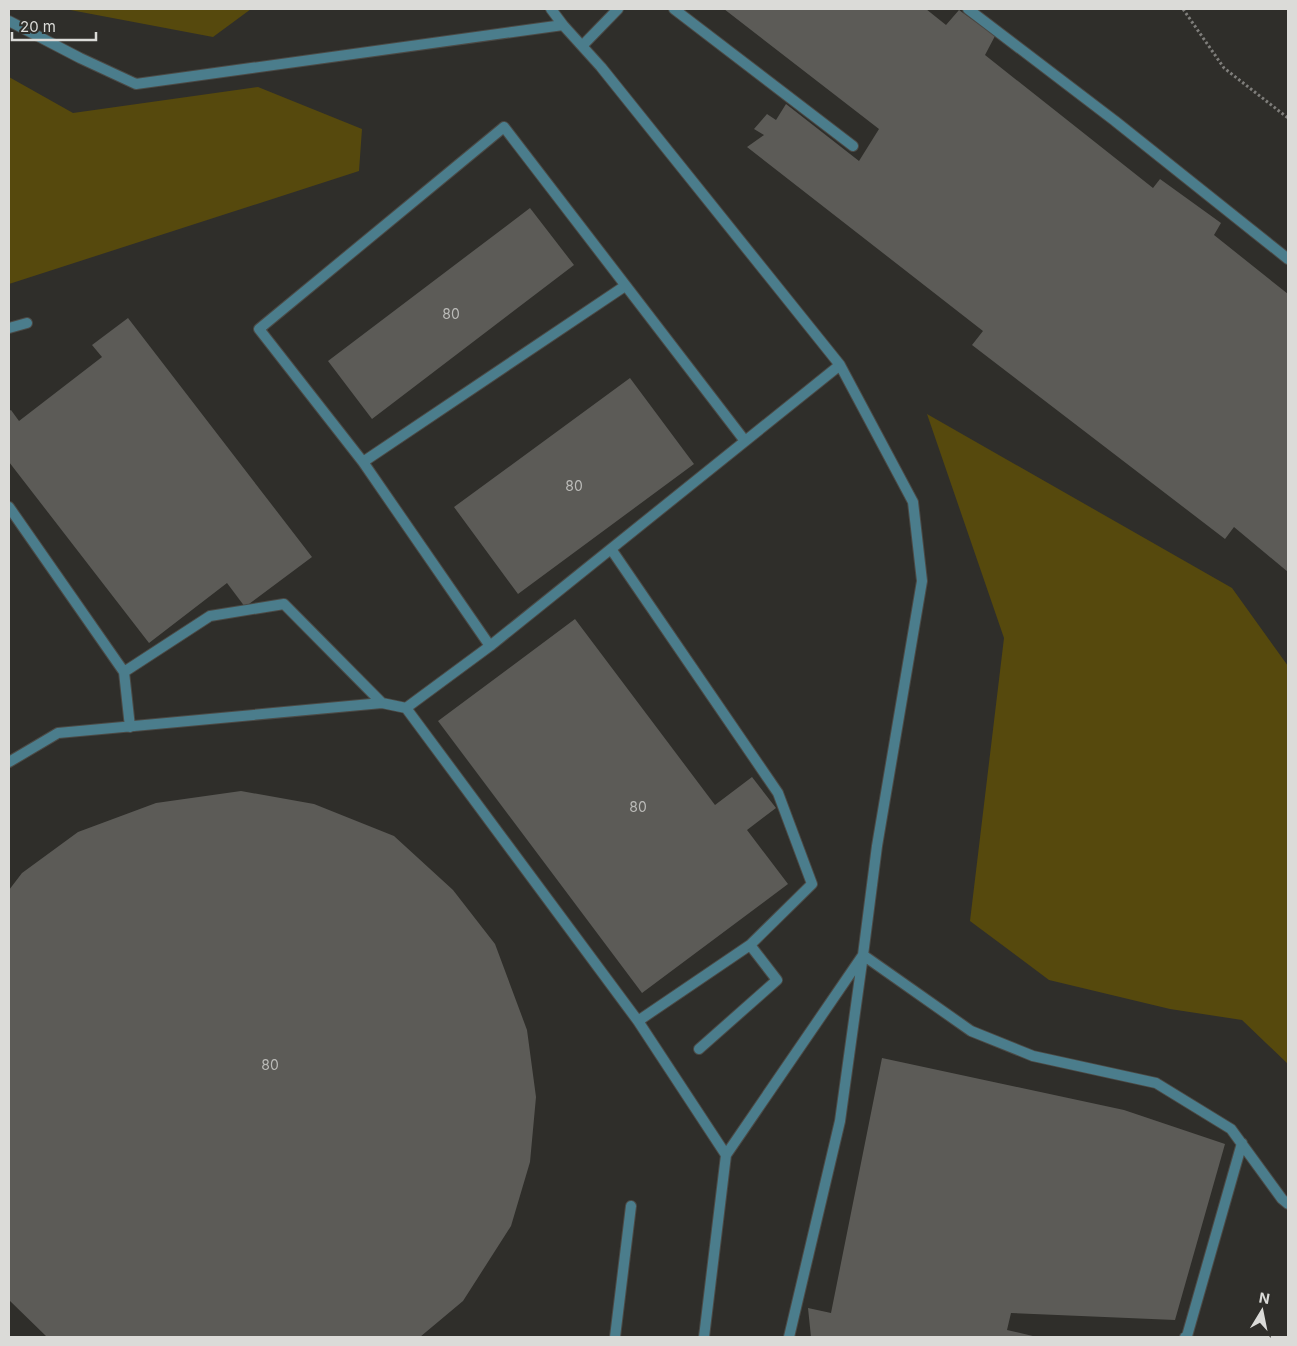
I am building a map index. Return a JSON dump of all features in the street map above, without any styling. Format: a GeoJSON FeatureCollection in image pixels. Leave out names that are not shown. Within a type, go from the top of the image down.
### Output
{"type":"FeatureCollection","features":[{"type":"Feature","properties":{"kind":"lane"},"geometry":{"type":"LineString","coordinates":[[551,9],[563,25],[602,67],[840,365],[913,502],[922,581],[877,846],[840,1121],[789,1337]]}},
{"type":"Feature","properties":{"kind":"lane"},"geometry":{"type":"LineString","coordinates":[[582,46],[618,9]]}},
{"type":"Feature","properties":{"kind":"lane"},"geometry":{"type":"LineString","coordinates":[[674,9],[853,146]]}},
{"type":"Feature","properties":{"kind":"lane"},"geometry":{"type":"LineString","coordinates":[[968,9],[1115,120],[1288,258]]}},
{"type":"Feature","properties":{"kind":"lane"},"geometry":{"type":"LineString","coordinates":[[9,22],[136,84],[563,25]]}},
{"type":"Feature","properties":{"kind":"lane"},"geometry":{"type":"LineString","coordinates":[[490,646],[363,462],[259,329],[504,127],[745,442]]}},
{"type":"Feature","properties":{"kind":"lane"},"geometry":{"type":"LineString","coordinates":[[363,462],[625,286]]}},
{"type":"Feature","properties":{"kind":"lane"},"geometry":{"type":"LineString","coordinates":[[9,328],[28,323]]}},
{"type":"Feature","properties":{"kind":"lane"},"geometry":{"type":"LineString","coordinates":[[406,708],[490,646],[840,365]]}},
{"type":"Feature","properties":{"kind":"lane"},"geometry":{"type":"LineString","coordinates":[[9,507],[124,672],[130,727]]}},
{"type":"Feature","properties":{"kind":"lane"},"geometry":{"type":"LineString","coordinates":[[611,549],[778,793],[812,884],[750,945],[638,1021]]}},
{"type":"Feature","properties":{"kind":"lane"},"geometry":{"type":"LineString","coordinates":[[124,672],[210,616],[284,604],[382,703]]}},
{"type":"Feature","properties":{"kind":"lane"},"geometry":{"type":"LineString","coordinates":[[9,762],[58,733],[382,703],[406,708],[638,1021],[726,1155]]}},
{"type":"Feature","properties":{"kind":"lane"},"geometry":{"type":"LineString","coordinates":[[699,1049],[777,980],[750,945]]}},
{"type":"Feature","properties":{"kind":"lane"},"geometry":{"type":"LineString","coordinates":[[863,955],[971,1031],[1033,1056],[1156,1083],[1231,1128],[1282,1199],[1288,1204]]}},
{"type":"Feature","properties":{"kind":"lane"},"geometry":{"type":"LineString","coordinates":[[704,1337],[726,1155],[863,955]]}},
{"type":"Feature","properties":{"kind":"lane"},"geometry":{"type":"LineString","coordinates":[[1186,1337],[1242,1143]]}},
{"type":"Feature","properties":{"kind":"lane"},"geometry":{"type":"LineString","coordinates":[[615,1337],[631,1206]]}},
{"type":"Feature","properties":{"kind":"path"},"geometry":{"type":"LineString","coordinates":[[1183,9],[1224,68],[1288,118]]}},
{"type":"Feature","properties":{"kind":"shaded area"},"geometry":{"type":"Polygon","coordinates":[[[65,9],[251,9],[213,37],[65,9]]]}},
{"type":"Feature","properties":{"kind":"shaded area"},"geometry":{"type":"Polygon","coordinates":[[[9,77],[73,113],[258,87],[362,129],[359,171],[9,284],[9,77]]]}},
{"type":"Feature","properties":{"kind":"shaded area"},"geometry":{"type":"Polygon","coordinates":[[[927,414],[1232,588],[1288,666],[1288,1064],[1242,1020],[1170,1009],[1049,980],[970,921],[1004,638],[927,414]]]}},
{"type":"Feature","properties":{"kind":"building"},"geometry":{"type":"Polygon","coordinates":[[[724,9],[926,9],[946,25],[959,10],[995,36],[985,55],[1153,188],[1160,179],[1221,223],[1214,235],[1288,294],[1288,572],[1234,527],[1225,539],[972,345],[983,331],[747,147],[764,135],[754,129],[767,114],[776,120],[786,104],[859,161],[879,129],[724,9]]]}},
{"type":"Feature","properties":{"kind":"building"},"geometry":{"type":"Polygon","coordinates":[[[530,208],[574,265],[372,419],[328,361],[530,208]]]}},
{"type":"Feature","properties":{"kind":"building"},"geometry":{"type":"Polygon","coordinates":[[[128,318],[312,557],[245,607],[227,583],[149,643],[9,462],[9,411],[11,410],[19,421],[102,357],[92,345],[128,318]]]}},
{"type":"Feature","properties":{"kind":"building"},"geometry":{"type":"Polygon","coordinates":[[[630,378],[694,464],[518,594],[454,507],[630,378]]]}},
{"type":"Feature","properties":{"kind":"building"},"geometry":{"type":"Polygon","coordinates":[[[575,619],[715,805],[752,777],[776,808],[747,830],[788,884],[642,993],[438,721],[575,619]]]}},
{"type":"Feature","properties":{"kind":"building"},"geometry":{"type":"Polygon","coordinates":[[[241,791],[314,804],[394,836],[453,890],[495,944],[527,1030],[536,1097],[530,1162],[511,1226],[463,1301],[420,1337],[47,1337],[9,1300],[9,890],[22,873],[78,832],[156,803],[241,791]]]}},
{"type":"Feature","properties":{"kind":"building"},"geometry":{"type":"Polygon","coordinates":[[[882,1058],[1124,1110],[1225,1144],[1175,1320],[1011,1313],[1007,1330],[1037,1337],[811,1337],[808,1308],[831,1313],[882,1058]]]}}]}
